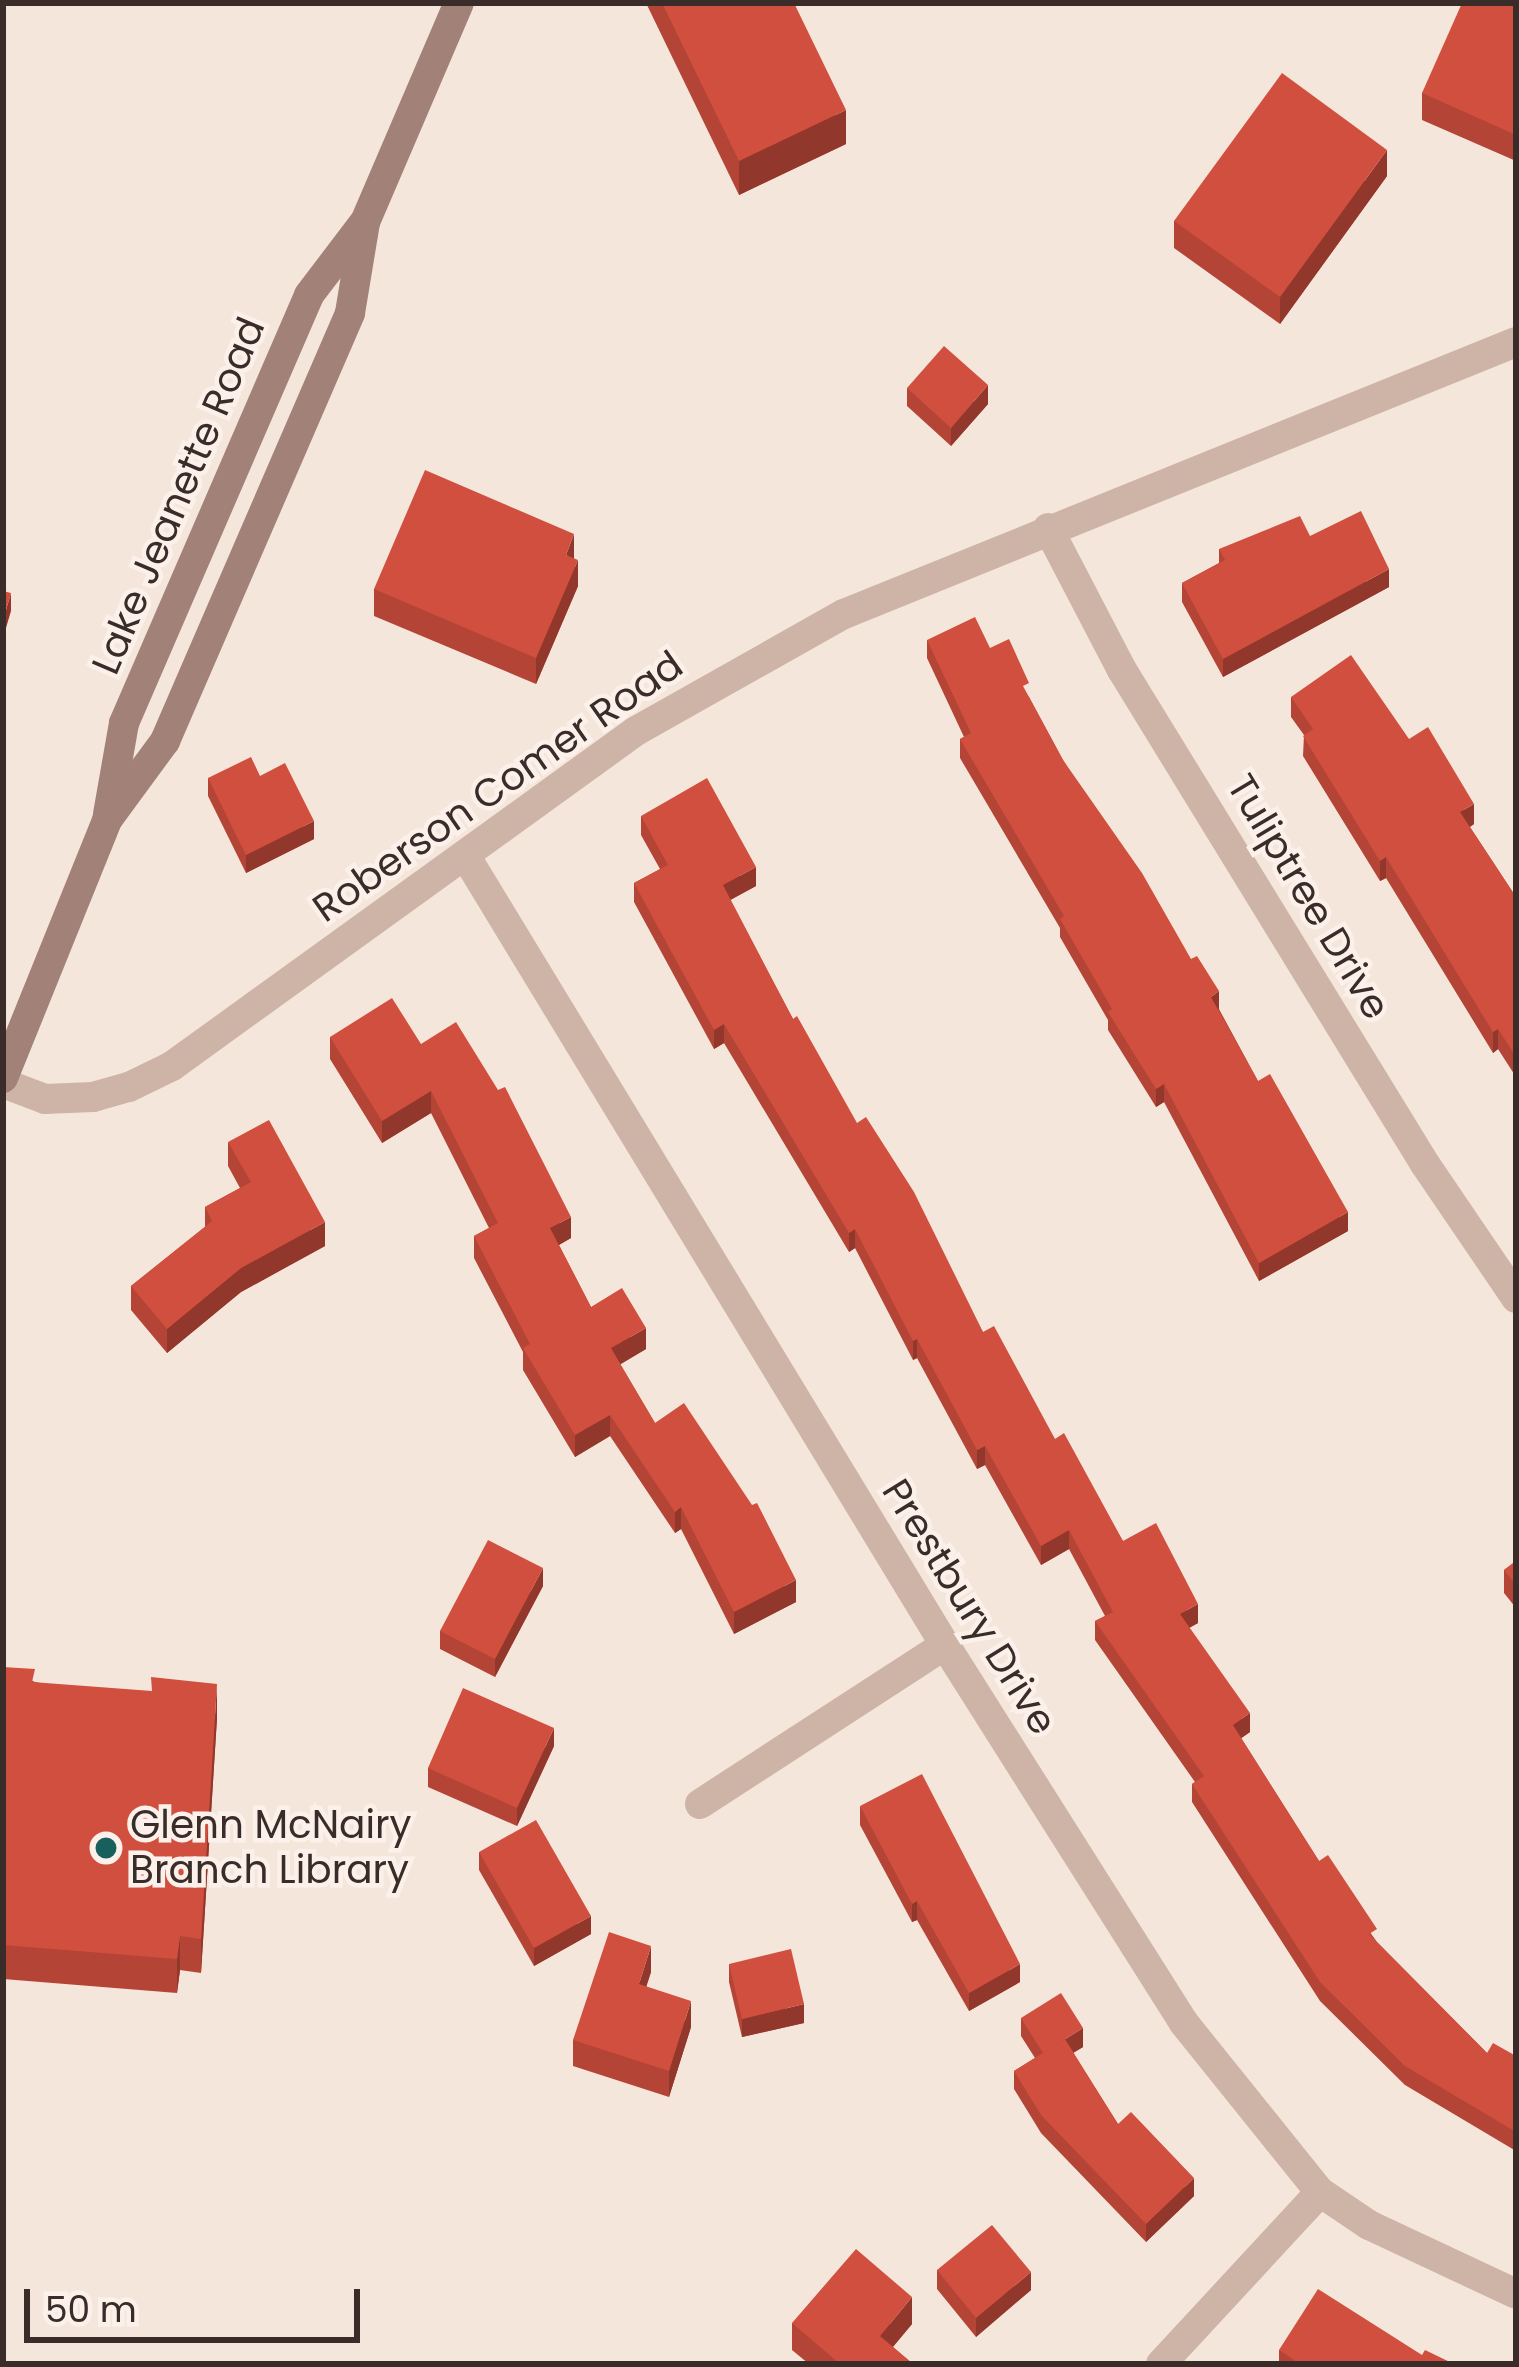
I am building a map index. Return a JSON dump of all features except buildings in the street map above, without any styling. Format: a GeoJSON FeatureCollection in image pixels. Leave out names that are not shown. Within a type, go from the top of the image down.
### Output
{"type":"FeatureCollection","features":[{"type":"Feature","properties":{"kind":"street","name":"Lake Jeanette Road"},"geometry":{"type":"LineString","coordinates":[[107,820],[165,741],[350,313],[365,222],[459,3]]}},
{"type":"Feature","properties":{"kind":"street","name":"Lake Jeanette Road"},"geometry":{"type":"LineString","coordinates":[[3,1081],[107,820],[124,723],[309,295],[365,222]]}},
{"type":"Feature","properties":{"kind":"street","name":"Roberson Comer Road"},"geometry":{"type":"LineString","coordinates":[[3,1081],[45,1099],[93,1097],[172,1066],[636,731],[708,687],[844,614],[1516,342]]}},
{"type":"Feature","properties":{"kind":"street","name":"Tuliptree Drive"},"geometry":{"type":"LineString","coordinates":[[1048,528],[1147,709],[1425,1164],[1516,1298]]}},
{"type":"Feature","properties":{"kind":"street","name":"Prestbury Drive"},"geometry":{"type":"LineString","coordinates":[[465,854],[945,1645],[1184,2023],[1320,2192],[1369,2224],[1516,2294]]}},
{"type":"Feature","properties":{"kind":"street"},"geometry":{"type":"LineString","coordinates":[[700,1804],[945,1645]]}},
{"type":"Feature","properties":{"kind":"street"},"geometry":{"type":"LineString","coordinates":[[1161,2364],[1320,2192]]}},
{"type":"Feature","properties":{"kind":"place","name":"Glenn McNairy Branch Library"},"geometry":{"type":"Point","coordinates":[106,1848]}}]}
